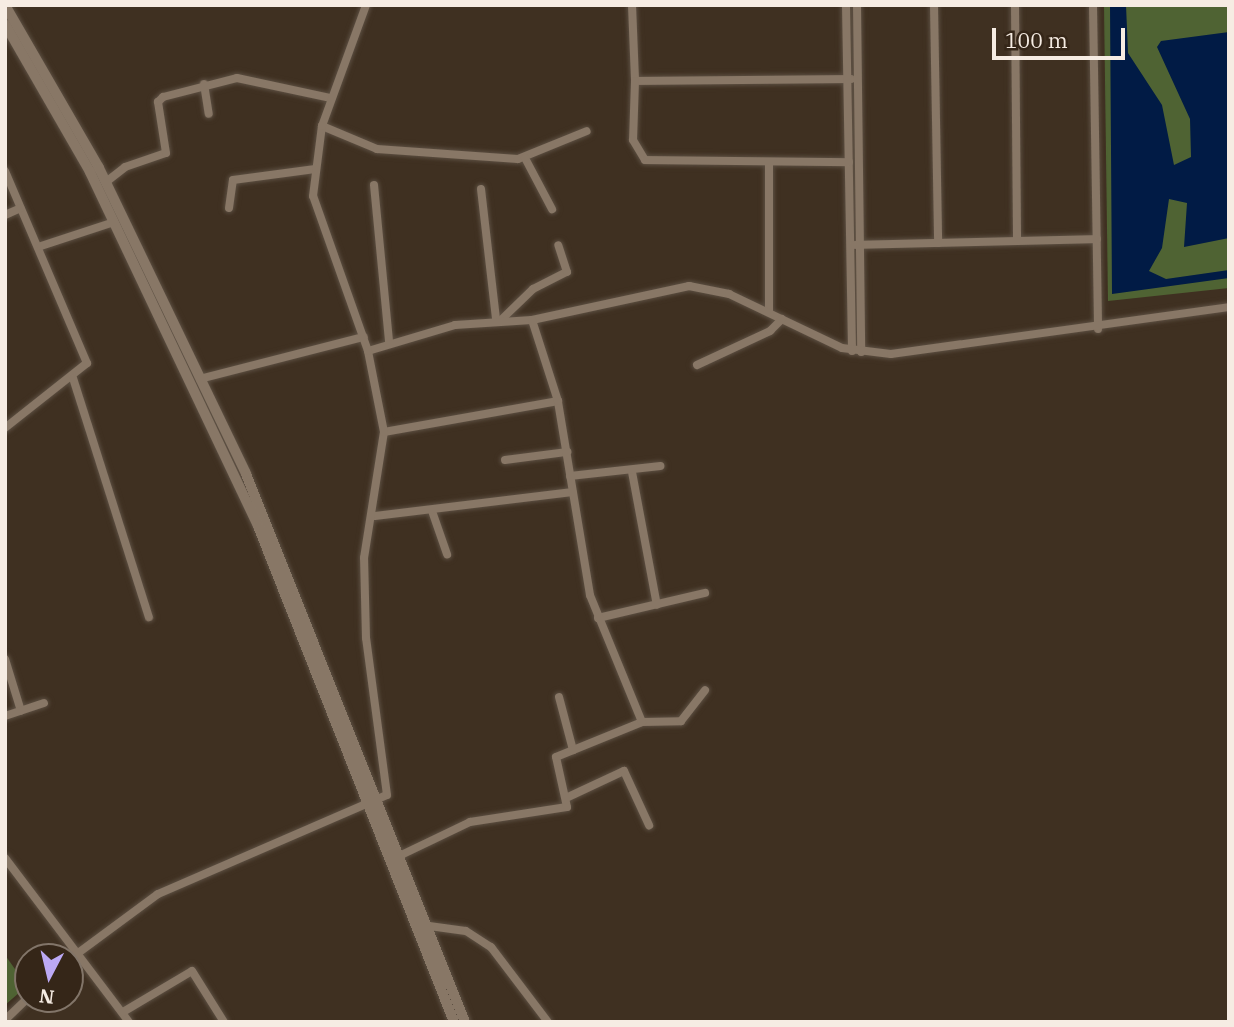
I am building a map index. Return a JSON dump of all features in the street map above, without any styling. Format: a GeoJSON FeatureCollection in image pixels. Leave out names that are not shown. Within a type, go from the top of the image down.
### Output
{"type":"FeatureCollection","features":[{"type":"Feature","properties":{"kind":"main road"},"geometry":{"type":"LineString","coordinates":[[5,5],[106,182],[289,571],[422,925],[465,1022]]}},
{"type":"Feature","properties":{"kind":"main road"},"geometry":{"type":"LineString","coordinates":[[5,24],[114,222],[258,526],[374,801]]}},
{"type":"Feature","properties":{"kind":"main road"},"geometry":{"type":"LineString","coordinates":[[422,925],[454,1022]]}},
{"type":"Feature","properties":{"kind":"street"},"geometry":{"type":"LineString","coordinates":[[84,947],[167,889],[387,795],[368,651],[364,558],[374,516],[384,432],[364,337],[316,215],[315,169],[322,126],[366,5]]}},
{"type":"Feature","properties":{"kind":"street"},"geometry":{"type":"LineString","coordinates":[[632,5],[635,81],[633,140],[645,160],[849,162]]}},
{"type":"Feature","properties":{"kind":"street"},"geometry":{"type":"LineString","coordinates":[[846,5],[853,79],[857,352]]}},
{"type":"Feature","properties":{"kind":"street"},"geometry":{"type":"LineString","coordinates":[[855,245],[849,162],[856,5]]}},
{"type":"Feature","properties":{"kind":"street"},"geometry":{"type":"LineString","coordinates":[[934,5],[938,243]]}},
{"type":"Feature","properties":{"kind":"street"},"geometry":{"type":"LineString","coordinates":[[1015,5],[1017,241]]}},
{"type":"Feature","properties":{"kind":"street"},"geometry":{"type":"LineString","coordinates":[[1093,5],[1098,328]]}},
{"type":"Feature","properties":{"kind":"street"},"geometry":{"type":"LineString","coordinates":[[106,182],[125,167],[164,156],[158,102],[204,84],[243,78],[330,98]]}},
{"type":"Feature","properties":{"kind":"street"},"geometry":{"type":"LineString","coordinates":[[635,81],[853,79]]}},
{"type":"Feature","properties":{"kind":"street"},"geometry":{"type":"LineString","coordinates":[[204,84],[209,114]]}},
{"type":"Feature","properties":{"kind":"street"},"geometry":{"type":"LineString","coordinates":[[322,126],[377,149],[525,158],[587,131]]}},
{"type":"Feature","properties":{"kind":"street"},"geometry":{"type":"LineString","coordinates":[[525,158],[552,209]]}},
{"type":"Feature","properties":{"kind":"street"},"geometry":{"type":"LineString","coordinates":[[769,162],[769,311]]}},
{"type":"Feature","properties":{"kind":"street"},"geometry":{"type":"LineString","coordinates":[[229,208],[233,180],[315,169]]}},
{"type":"Feature","properties":{"kind":"street"},"geometry":{"type":"LineString","coordinates":[[5,171],[41,246],[87,358],[73,378],[7,423]]}},
{"type":"Feature","properties":{"kind":"street"},"geometry":{"type":"LineString","coordinates":[[374,185],[389,342]]}},
{"type":"Feature","properties":{"kind":"street"},"geometry":{"type":"LineString","coordinates":[[481,189],[499,319]]}},
{"type":"Feature","properties":{"kind":"street"},"geometry":{"type":"LineString","coordinates":[[5,215],[21,208]]}},
{"type":"Feature","properties":{"kind":"street"},"geometry":{"type":"LineString","coordinates":[[41,246],[114,222]]}},
{"type":"Feature","properties":{"kind":"street"},"geometry":{"type":"LineString","coordinates":[[855,245],[1097,239]]}},
{"type":"Feature","properties":{"kind":"street"},"geometry":{"type":"LineString","coordinates":[[499,319],[533,289],[567,272],[558,245]]}},
{"type":"Feature","properties":{"kind":"street"},"geometry":{"type":"LineString","coordinates":[[368,351],[389,342],[499,319],[532,320],[689,286],[706,286],[769,311],[857,352],[949,348],[1229,307]]}},
{"type":"Feature","properties":{"kind":"street"},"geometry":{"type":"LineString","coordinates":[[697,365],[770,331],[782,319]]}},
{"type":"Feature","properties":{"kind":"street"},"geometry":{"type":"LineString","coordinates":[[532,320],[558,401],[598,618],[642,722]]}},
{"type":"Feature","properties":{"kind":"street"},"geometry":{"type":"LineString","coordinates":[[200,379],[364,337]]}},
{"type":"Feature","properties":{"kind":"street"},"geometry":{"type":"LineString","coordinates":[[73,378],[149,617]]}},
{"type":"Feature","properties":{"kind":"street"},"geometry":{"type":"LineString","coordinates":[[384,432],[558,401]]}},
{"type":"Feature","properties":{"kind":"street"},"geometry":{"type":"LineString","coordinates":[[505,460],[567,452]]}},
{"type":"Feature","properties":{"kind":"street"},"geometry":{"type":"LineString","coordinates":[[570,476],[632,472],[660,466]]}},
{"type":"Feature","properties":{"kind":"street"},"geometry":{"type":"LineString","coordinates":[[632,472],[657,604]]}},
{"type":"Feature","properties":{"kind":"street"},"geometry":{"type":"LineString","coordinates":[[374,516],[573,492]]}},
{"type":"Feature","properties":{"kind":"street"},"geometry":{"type":"LineString","coordinates":[[432,511],[447,554]]}},
{"type":"Feature","properties":{"kind":"street"},"geometry":{"type":"LineString","coordinates":[[598,618],[705,593]]}},
{"type":"Feature","properties":{"kind":"street"},"geometry":{"type":"LineString","coordinates":[[5,659],[21,711]]}},
{"type":"Feature","properties":{"kind":"street"},"geometry":{"type":"LineString","coordinates":[[396,858],[470,822],[567,807],[556,757],[642,722],[681,721],[705,690]]}},
{"type":"Feature","properties":{"kind":"street"},"geometry":{"type":"LineString","coordinates":[[559,697],[573,750]]}},
{"type":"Feature","properties":{"kind":"street"},"geometry":{"type":"LineString","coordinates":[[5,716],[44,703]]}},
{"type":"Feature","properties":{"kind":"street"},"geometry":{"type":"LineString","coordinates":[[566,798],[624,771],[649,825]]}},
{"type":"Feature","properties":{"kind":"street"},"geometry":{"type":"LineString","coordinates":[[5,858],[73,943]]}},
{"type":"Feature","properties":{"kind":"street"},"geometry":{"type":"LineString","coordinates":[[422,925],[466,931],[491,947],[525,984],[548,1022]]}},
{"type":"Feature","properties":{"kind":"street"},"geometry":{"type":"LineString","coordinates":[[84,958],[129,1022]]}},
{"type":"Feature","properties":{"kind":"street"},"geometry":{"type":"LineString","coordinates":[[123,1012],[192,971],[224,1022]]}},
{"type":"Feature","properties":{"kind":"green space"},"geometry":{"type":"Polygon","coordinates":[[[1104,5],[1229,5],[1229,288],[1108,301],[1104,5]]]}},
{"type":"Feature","properties":{"kind":"green space"},"geometry":{"type":"Polygon","coordinates":[[[5,955],[14,968],[14,997],[5,1005],[5,955]]]}},
{"type":"Feature","properties":{"kind":"water"},"geometry":{"type":"Polygon","coordinates":[[[1110,5],[1126,5],[1128,53],[1162,105],[1174,165],[1191,157],[1190,119],[1157,47],[1161,41],[1229,32],[1229,238],[1184,247],[1187,203],[1169,199],[1162,248],[1149,271],[1166,279],[1229,270],[1229,278],[1112,294],[1110,5]]]}}]}
